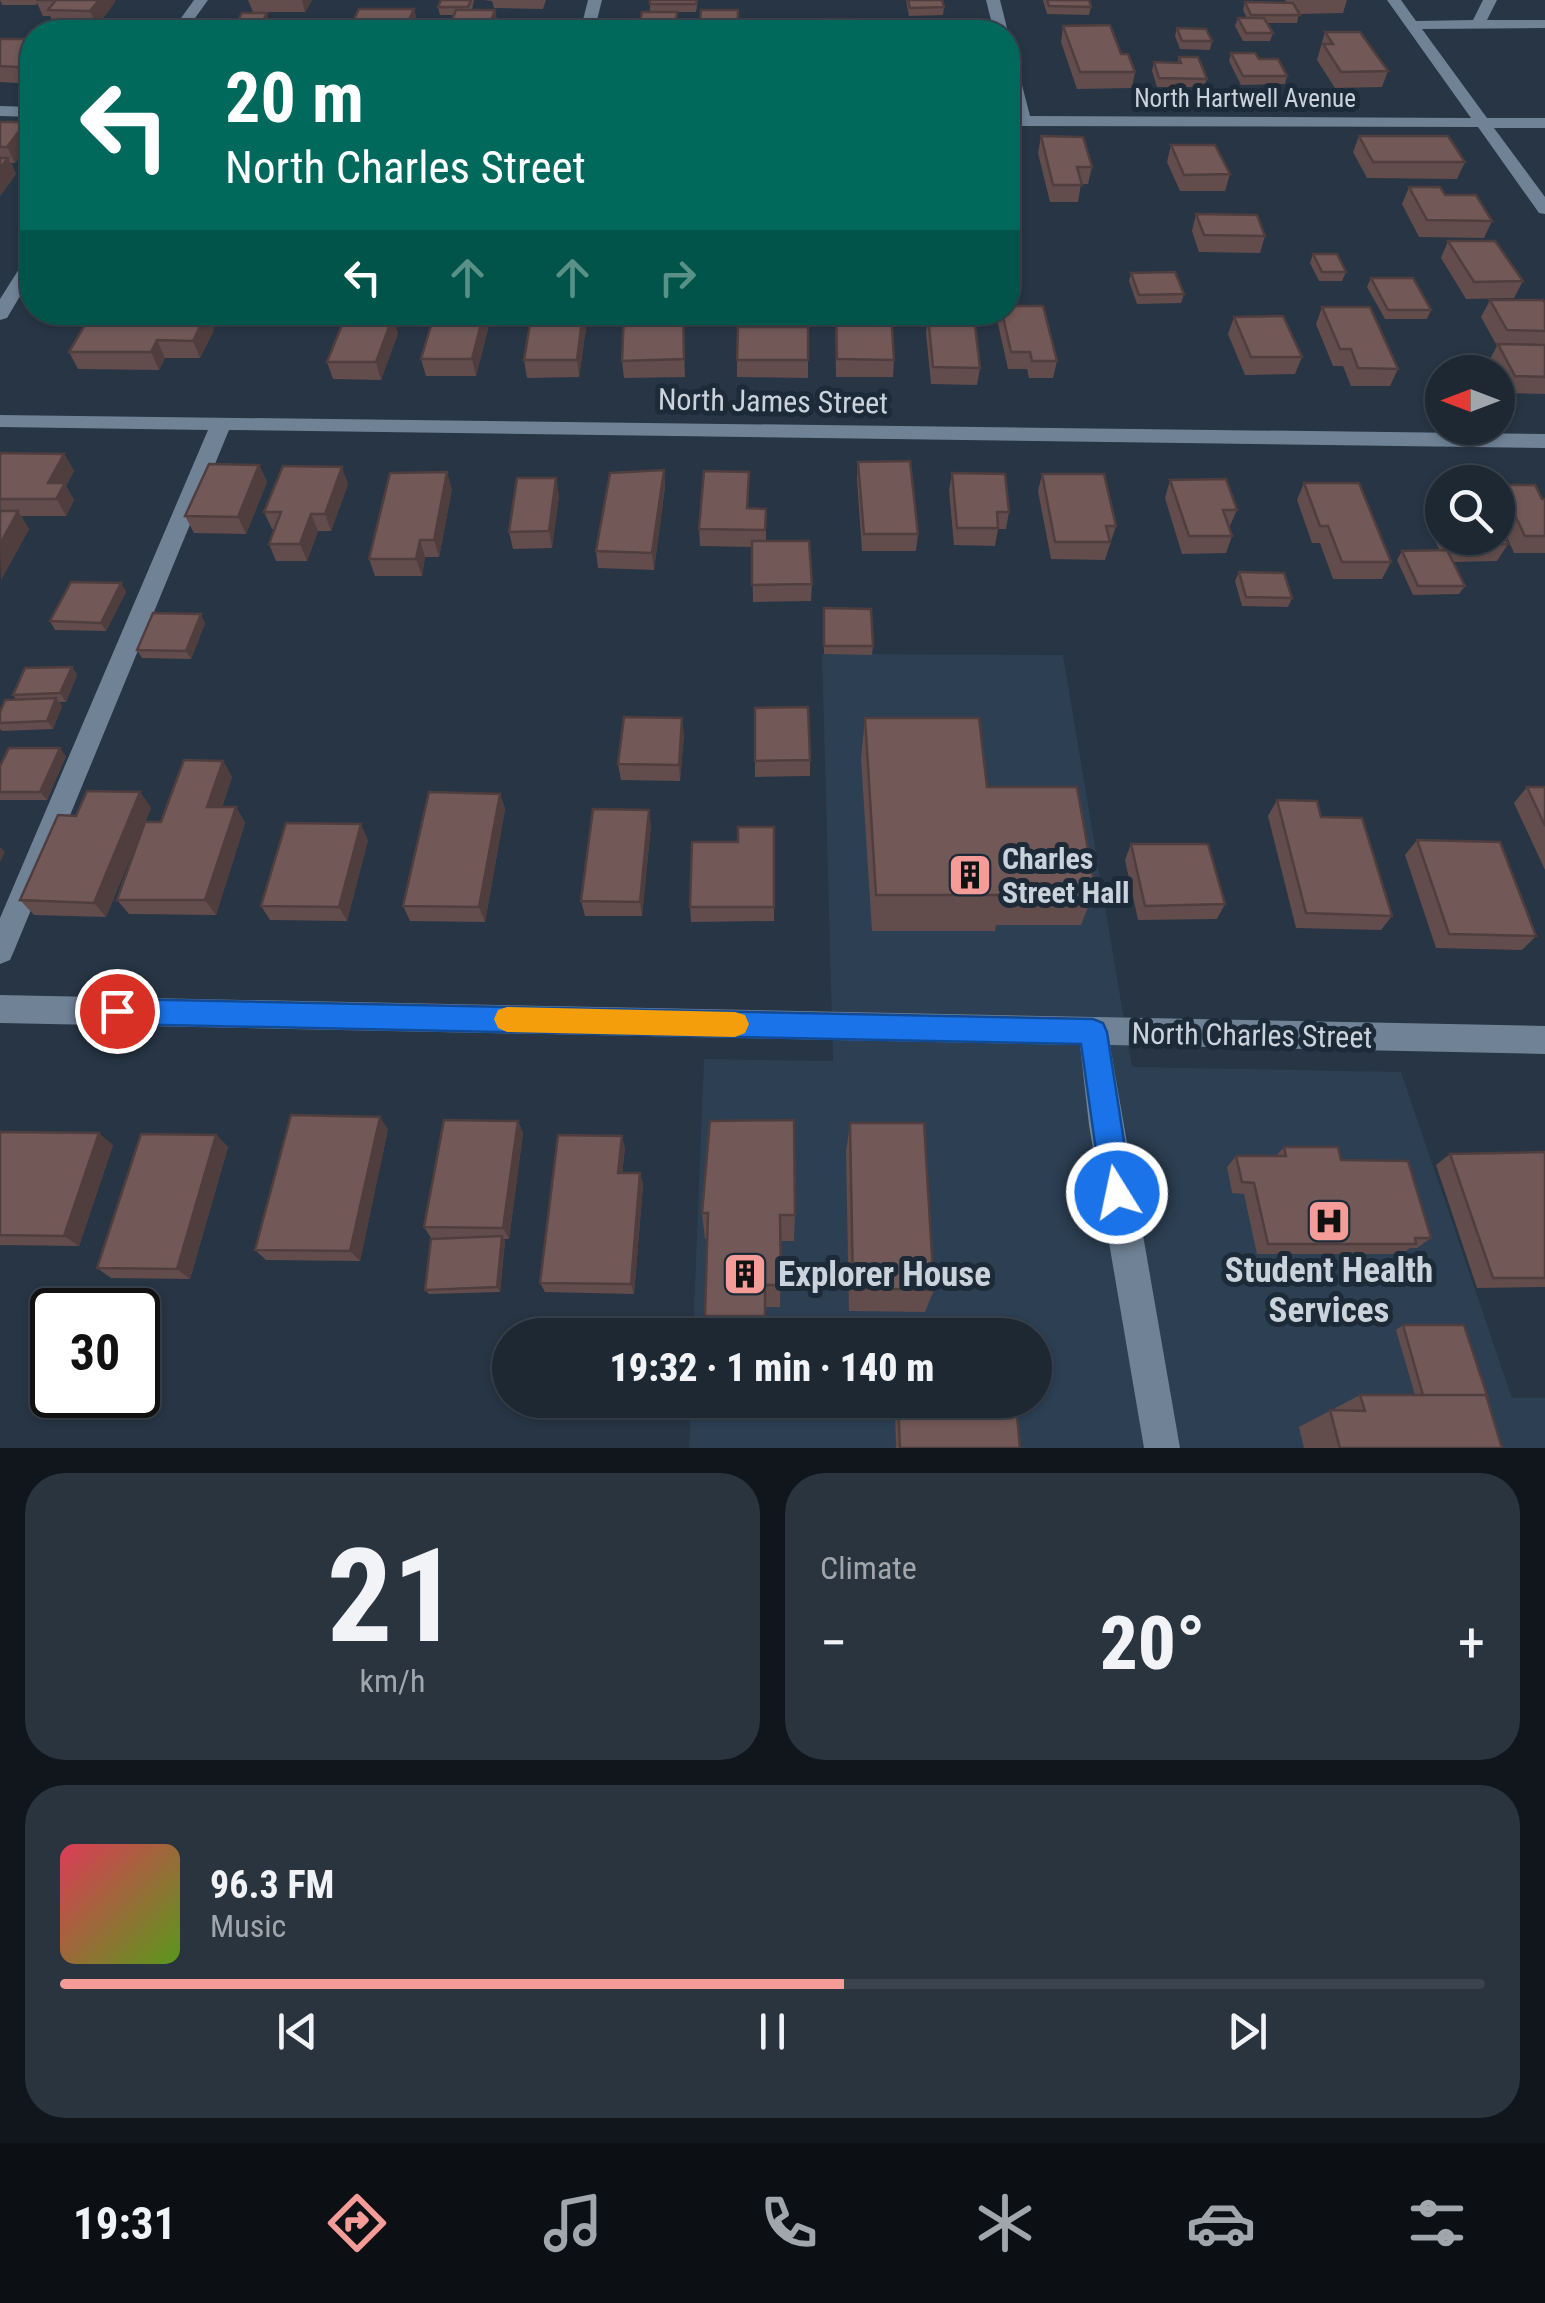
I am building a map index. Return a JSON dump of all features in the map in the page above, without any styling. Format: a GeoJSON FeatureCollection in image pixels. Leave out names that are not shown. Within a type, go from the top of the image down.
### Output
{"type":"FeatureCollection","features":[{"type":"Feature","properties":{"kind":"street"},"geometry":{"type":"LineString","coordinates":[[1394,0],[1545,209]]}},
{"type":"Feature","properties":{"kind":"street"},"geometry":{"type":"LineString","coordinates":[[1478,24],[1490,0]]}},
{"type":"Feature","properties":{"kind":"street"},"geometry":{"type":"LineString","coordinates":[[1411,25],[1545,24]]}},
{"type":"Feature","properties":{"kind":"street","name":"North Hartwell Avenue"},"geometry":{"type":"LineString","coordinates":[[1020,121],[1545,123]]}},
{"type":"Feature","properties":{"kind":"street"},"geometry":{"type":"LineString","coordinates":[[0,314],[20,282]]}},
{"type":"Feature","properties":{"kind":"street","name":"North James Street"},"geometry":{"type":"LineString","coordinates":[[0,421],[1545,442]]}},
{"type":"Feature","properties":{"kind":"street"},"geometry":{"type":"LineString","coordinates":[[0,951],[221,424]]}},
{"type":"Feature","properties":{"kind":"street","name":"North Charles Street"},"geometry":{"type":"LineString","coordinates":[[0,1009],[1545,1040]]}},
{"type":"Feature","properties":{"kind":"street"},"geometry":{"type":"LineString","coordinates":[[1093,1032],[1105,1125],[1162,1448]]}},
{"type":"Feature","properties":{"kind":"shaded area"},"geometry":{"type":"Polygon","coordinates":[[[822,654],[1063,655],[1132,1067],[1401,1072],[1512,1398],[1545,1398],[1545,1448],[689,1448],[690,1418],[1052,1418],[1052,1318],[694,1318],[704,1059],[833,1061],[822,654]]]}},
{"type":"Feature","properties":{"kind":"building"},"geometry":{"type":"Polygon","coordinates":[[[56,0],[99,0],[90,11],[48,10],[56,0]]]}},
{"type":"Feature","properties":{"kind":"building"},"geometry":{"type":"Polygon","coordinates":[[[441,0],[471,0],[468,7],[438,7],[441,0]]]}},
{"type":"Feature","properties":{"kind":"building"},"geometry":{"type":"Polygon","coordinates":[[[650,0],[697,0],[696,4],[650,4],[650,0]]]}},
{"type":"Feature","properties":{"kind":"building"},"geometry":{"type":"Polygon","coordinates":[[[908,0],[942,0],[944,7],[910,8],[908,0]]]}},
{"type":"Feature","properties":{"kind":"building"},"geometry":{"type":"Polygon","coordinates":[[[1047,0],[1089,0],[1091,7],[1049,6],[1047,0]]]}},
{"type":"Feature","properties":{"kind":"building"},"geometry":{"type":"Polygon","coordinates":[[[1245,2],[1293,3],[1300,15],[1251,15],[1245,2]]]}},
{"type":"Feature","properties":{"kind":"building"},"geometry":{"type":"Polygon","coordinates":[[[359,9],[414,9],[409,20],[354,20],[359,9]]]}},
{"type":"Feature","properties":{"kind":"building"},"geometry":{"type":"Polygon","coordinates":[[[456,10],[495,10],[491,20],[452,20],[456,10]]]}},
{"type":"Feature","properties":{"kind":"building"},"geometry":{"type":"Polygon","coordinates":[[[701,10],[738,10],[738,20],[700,20],[701,10]]]}},
{"type":"Feature","properties":{"kind":"building"},"geometry":{"type":"Polygon","coordinates":[[[642,12],[677,12],[676,20],[640,20],[642,12]]]}},
{"type":"Feature","properties":{"kind":"building"},"geometry":{"type":"Polygon","coordinates":[[[242,13],[267,13],[263,20],[238,20],[242,13]]]}},
{"type":"Feature","properties":{"kind":"building"},"geometry":{"type":"Polygon","coordinates":[[[1238,18],[1264,18],[1273,33],[1246,33],[1238,18]]]}},
{"type":"Feature","properties":{"kind":"building"},"geometry":{"type":"Polygon","coordinates":[[[1110,25],[1121,54],[1128,54],[1135,72],[1080,72],[1063,26],[1110,25]]]}},
{"type":"Feature","properties":{"kind":"building"},"geometry":{"type":"Polygon","coordinates":[[[1177,28],[1206,29],[1212,41],[1182,41],[1177,28]]]}},
{"type":"Feature","properties":{"kind":"building"},"geometry":{"type":"Polygon","coordinates":[[[1325,32],[1360,32],[1388,71],[1341,72],[1323,44],[1333,44],[1325,32]]]}},
{"type":"Feature","properties":{"kind":"building"},"geometry":{"type":"Polygon","coordinates":[[[0,39],[20,39],[20,67],[0,66],[0,39]]]}},
{"type":"Feature","properties":{"kind":"building"},"geometry":{"type":"Polygon","coordinates":[[[1231,53],[1255,53],[1259,59],[1278,59],[1287,76],[1243,76],[1231,53]]]}},
{"type":"Feature","properties":{"kind":"building"},"geometry":{"type":"Polygon","coordinates":[[[1179,57],[1198,57],[1207,79],[1159,78],[1154,62],[1181,63],[1179,57]]]}},
{"type":"Feature","properties":{"kind":"building"},"geometry":{"type":"Polygon","coordinates":[[[0,122],[20,122],[20,130],[7,147],[0,147],[0,122]]]}},
{"type":"Feature","properties":{"kind":"building"},"geometry":{"type":"Polygon","coordinates":[[[1041,136],[1083,137],[1092,167],[1077,167],[1082,185],[1053,185],[1041,136]]]}},
{"type":"Feature","properties":{"kind":"building"},"geometry":{"type":"Polygon","coordinates":[[[1359,136],[1448,136],[1465,162],[1373,162],[1359,136]]]}},
{"type":"Feature","properties":{"kind":"building"},"geometry":{"type":"Polygon","coordinates":[[[1171,145],[1215,145],[1230,174],[1184,175],[1171,145]]]}},
{"type":"Feature","properties":{"kind":"building"},"geometry":{"type":"Polygon","coordinates":[[[1409,187],[1440,187],[1445,195],[1476,195],[1492,221],[1427,220],[1409,187]]]}},
{"type":"Feature","properties":{"kind":"building"},"geometry":{"type":"Polygon","coordinates":[[[1196,214],[1257,215],[1265,236],[1204,235],[1196,214]]]}},
{"type":"Feature","properties":{"kind":"building"},"geometry":{"type":"Polygon","coordinates":[[[1448,241],[1495,241],[1523,281],[1474,282],[1448,241]]]}},
{"type":"Feature","properties":{"kind":"building"},"geometry":{"type":"Polygon","coordinates":[[[1313,254],[1337,254],[1346,272],[1322,272],[1313,254]]]}},
{"type":"Feature","properties":{"kind":"building"},"geometry":{"type":"Polygon","coordinates":[[[1175,272],[1184,294],[1139,295],[1131,273],[1175,272]]]}},
{"type":"Feature","properties":{"kind":"building"},"geometry":{"type":"Polygon","coordinates":[[[1371,278],[1413,278],[1431,310],[1388,310],[1371,278]]]}},
{"type":"Feature","properties":{"kind":"building"},"geometry":{"type":"Polygon","coordinates":[[[1490,300],[1543,300],[1545,331],[1507,330],[1490,300]]]}},
{"type":"Feature","properties":{"kind":"building"},"geometry":{"type":"Polygon","coordinates":[[[1020,306],[1043,306],[1057,361],[1032,361],[1030,352],[1011,352],[1005,325],[1020,325],[1020,306]]]}},
{"type":"Feature","properties":{"kind":"building"},"geometry":{"type":"Polygon","coordinates":[[[1322,307],[1370,307],[1398,369],[1358,368],[1351,349],[1340,349],[1322,307]]]}},
{"type":"Feature","properties":{"kind":"building"},"geometry":{"type":"Polygon","coordinates":[[[1283,316],[1302,357],[1251,357],[1234,317],[1283,316]]]}},
{"type":"Feature","properties":{"kind":"building"},"geometry":{"type":"Polygon","coordinates":[[[85,325],[201,325],[193,341],[157,340],[151,352],[69,352],[85,325]]]}},
{"type":"Feature","properties":{"kind":"building"},"geometry":{"type":"Polygon","coordinates":[[[342,325],[390,325],[376,362],[327,362],[342,325]]]}},
{"type":"Feature","properties":{"kind":"building"},"geometry":{"type":"Polygon","coordinates":[[[431,325],[481,325],[472,359],[421,359],[431,325]]]}},
{"type":"Feature","properties":{"kind":"building"},"geometry":{"type":"Polygon","coordinates":[[[530,325],[581,325],[577,360],[524,360],[530,325]]]}},
{"type":"Feature","properties":{"kind":"building"},"geometry":{"type":"Polygon","coordinates":[[[624,325],[683,325],[684,359],[622,361],[624,325]]]}},
{"type":"Feature","properties":{"kind":"building"},"geometry":{"type":"Polygon","coordinates":[[[836,325],[892,325],[894,360],[837,359],[836,325]]]}},
{"type":"Feature","properties":{"kind":"building"},"geometry":{"type":"Polygon","coordinates":[[[929,325],[975,325],[980,368],[933,367],[929,325]]]}},
{"type":"Feature","properties":{"kind":"building"},"geometry":{"type":"Polygon","coordinates":[[[738,327],[808,327],[808,360],[737,360],[738,327]]]}},
{"type":"Feature","properties":{"kind":"building"},"geometry":{"type":"Polygon","coordinates":[[[1498,344],[1545,345],[1545,377],[1515,376],[1515,355],[1504,355],[1498,344]]]}},
{"type":"Feature","properties":{"kind":"building"},"geometry":{"type":"Polygon","coordinates":[[[0,453],[64,454],[48,483],[65,483],[56,499],[0,499],[0,453]]]}},
{"type":"Feature","properties":{"kind":"building"},"geometry":{"type":"Polygon","coordinates":[[[910,461],[918,534],[864,534],[858,462],[910,461]]]}},
{"type":"Feature","properties":{"kind":"building"},"geometry":{"type":"Polygon","coordinates":[[[209,464],[259,465],[238,517],[185,516],[209,464]]]}},
{"type":"Feature","properties":{"kind":"building"},"geometry":{"type":"Polygon","coordinates":[[[283,466],[342,467],[325,514],[311,514],[300,544],[269,544],[281,512],[264,512],[283,466]]]}},
{"type":"Feature","properties":{"kind":"building"},"geometry":{"type":"Polygon","coordinates":[[[664,470],[652,553],[596,551],[610,473],[664,470]]]}},
{"type":"Feature","properties":{"kind":"building"},"geometry":{"type":"Polygon","coordinates":[[[704,471],[749,472],[747,508],[766,509],[765,530],[699,529],[704,471]]]}},
{"type":"Feature","properties":{"kind":"building"},"geometry":{"type":"Polygon","coordinates":[[[447,472],[434,540],[420,540],[416,559],[369,559],[390,473],[447,472]]]}},
{"type":"Feature","properties":{"kind":"building"},"geometry":{"type":"Polygon","coordinates":[[[952,473],[1005,474],[1009,512],[997,512],[998,528],[957,528],[952,473]]]}},
{"type":"Feature","properties":{"kind":"building"},"geometry":{"type":"Polygon","coordinates":[[[1042,474],[1104,474],[1116,526],[1106,526],[1110,542],[1055,542],[1042,474]]]}},
{"type":"Feature","properties":{"kind":"building"},"geometry":{"type":"Polygon","coordinates":[[[517,478],[556,478],[549,531],[509,532],[517,478]]]}},
{"type":"Feature","properties":{"kind":"building"},"geometry":{"type":"Polygon","coordinates":[[[1226,479],[1237,510],[1223,510],[1232,536],[1189,536],[1170,480],[1226,479]]]}},
{"type":"Feature","properties":{"kind":"building"},"geometry":{"type":"Polygon","coordinates":[[[1304,483],[1359,483],[1391,562],[1342,562],[1328,526],[1320,526],[1304,483]]]}},
{"type":"Feature","properties":{"kind":"building"},"geometry":{"type":"Polygon","coordinates":[[[1515,485],[1535,485],[1545,499],[1545,536],[1525,536],[1515,516],[1515,485]]]}},
{"type":"Feature","properties":{"kind":"building"},"geometry":{"type":"Polygon","coordinates":[[[0,511],[18,511],[0,544],[0,511]]]}},
{"type":"Feature","properties":{"kind":"building"},"geometry":{"type":"Polygon","coordinates":[[[752,541],[809,541],[812,584],[752,585],[752,541]]]}},
{"type":"Feature","properties":{"kind":"building"},"geometry":{"type":"Polygon","coordinates":[[[1402,551],[1450,555],[1465,586],[1418,586],[1402,551]]]}},
{"type":"Feature","properties":{"kind":"building"},"geometry":{"type":"Polygon","coordinates":[[[1239,572],[1284,573],[1292,598],[1246,597],[1239,572]]]}},
{"type":"Feature","properties":{"kind":"building"},"geometry":{"type":"Polygon","coordinates":[[[71,582],[121,583],[101,623],[50,621],[71,582]]]}},
{"type":"Feature","properties":{"kind":"building"},"geometry":{"type":"Polygon","coordinates":[[[824,608],[871,609],[873,646],[824,646],[824,608]]]}},
{"type":"Feature","properties":{"kind":"building"},"geometry":{"type":"Polygon","coordinates":[[[153,613],[201,614],[186,651],[137,650],[153,613]]]}},
{"type":"Feature","properties":{"kind":"building"},"geometry":{"type":"Polygon","coordinates":[[[72,667],[60,693],[13,695],[25,668],[72,667]]]}},
{"type":"Feature","properties":{"kind":"building"},"geometry":{"type":"Polygon","coordinates":[[[56,698],[47,721],[0,723],[5,700],[56,698]]]}},
{"type":"Feature","properties":{"kind":"building"},"geometry":{"type":"Polygon","coordinates":[[[808,707],[810,760],[755,761],[755,708],[808,707]]]}},
{"type":"Feature","properties":{"kind":"building"},"geometry":{"type":"Polygon","coordinates":[[[624,717],[682,718],[679,765],[618,764],[624,717]]]}},
{"type":"Feature","properties":{"kind":"building","name":"Charles Street Hall"},"geometry":{"type":"Polygon","coordinates":[[[865,718],[979,718],[987,787],[1077,787],[1095,889],[1004,889],[1005,895],[876,895],[865,718]]]}},
{"type":"Feature","properties":{"kind":"building"},"geometry":{"type":"Polygon","coordinates":[[[9,748],[60,748],[40,792],[0,792],[0,766],[9,748]]]}},
{"type":"Feature","properties":{"kind":"building"},"geometry":{"type":"Polygon","coordinates":[[[184,760],[223,761],[207,807],[236,807],[205,900],[117,900],[145,822],[161,822],[184,760]]]}},
{"type":"Feature","properties":{"kind":"building"},"geometry":{"type":"Polygon","coordinates":[[[1527,787],[1545,787],[1545,826],[1527,787]]]}},
{"type":"Feature","properties":{"kind":"building"},"geometry":{"type":"Polygon","coordinates":[[[87,791],[140,792],[94,903],[20,900],[58,815],[76,816],[87,791]]]}},
{"type":"Feature","properties":{"kind":"building"},"geometry":{"type":"Polygon","coordinates":[[[429,792],[500,794],[479,907],[403,906],[429,792]]]}},
{"type":"Feature","properties":{"kind":"building"},"geometry":{"type":"Polygon","coordinates":[[[1277,800],[1317,801],[1321,817],[1362,818],[1392,916],[1306,913],[1277,800]]]}},
{"type":"Feature","properties":{"kind":"building"},"geometry":{"type":"Polygon","coordinates":[[[593,809],[649,810],[640,902],[581,901],[593,809]]]}},
{"type":"Feature","properties":{"kind":"building"},"geometry":{"type":"Polygon","coordinates":[[[286,823],[361,824],[339,907],[261,906],[286,823]]]}},
{"type":"Feature","properties":{"kind":"building"},"geometry":{"type":"Polygon","coordinates":[[[738,827],[774,827],[774,907],[690,907],[692,842],[738,842],[738,827]]]}},
{"type":"Feature","properties":{"kind":"building"},"geometry":{"type":"Polygon","coordinates":[[[1417,840],[1500,842],[1536,936],[1449,934],[1417,840]]]}},
{"type":"Feature","properties":{"kind":"building"},"geometry":{"type":"Polygon","coordinates":[[[1131,844],[1208,844],[1225,904],[1145,906],[1131,844]]]}},
{"type":"Feature","properties":{"kind":"building"},"geometry":{"type":"Polygon","coordinates":[[[291,1115],[380,1117],[350,1251],[255,1250],[291,1115]]]}},
{"type":"Feature","properties":{"kind":"building"},"geometry":{"type":"Polygon","coordinates":[[[444,1120],[518,1121],[503,1228],[424,1227],[444,1120]]]}},
{"type":"Feature","properties":{"kind":"building","name":"Explorer House"},"geometry":{"type":"Polygon","coordinates":[[[794,1120],[795,1215],[780,1215],[781,1285],[765,1285],[765,1316],[705,1316],[708,1213],[702,1213],[710,1121],[794,1120]]]}},
{"type":"Feature","properties":{"kind":"building"},"geometry":{"type":"Polygon","coordinates":[[[850,1123],[924,1123],[934,1290],[853,1288],[850,1123]]]}},
{"type":"Feature","properties":{"kind":"building"},"geometry":{"type":"Polygon","coordinates":[[[0,1132],[99,1133],[64,1236],[0,1235],[0,1132]]]}},
{"type":"Feature","properties":{"kind":"building"},"geometry":{"type":"Polygon","coordinates":[[[141,1134],[216,1135],[177,1269],[97,1268],[141,1134]]]}},
{"type":"Feature","properties":{"kind":"building"},"geometry":{"type":"Polygon","coordinates":[[[558,1135],[622,1136],[618,1173],[640,1173],[631,1284],[540,1283],[558,1135]]]}},
{"type":"Feature","properties":{"kind":"building","name":"Student Health Services"},"geometry":{"type":"Polygon","coordinates":[[[1284,1147],[1338,1147],[1341,1160],[1408,1161],[1431,1238],[1415,1238],[1416,1244],[1268,1244],[1254,1183],[1242,1182],[1236,1156],[1286,1156],[1284,1147]]]}},
{"type":"Feature","properties":{"kind":"building"},"geometry":{"type":"Polygon","coordinates":[[[1545,1152],[1545,1278],[1493,1278],[1450,1154],[1545,1152]]]}},
{"type":"Feature","properties":{"kind":"building"},"geometry":{"type":"Polygon","coordinates":[[[502,1236],[497,1287],[425,1290],[431,1239],[502,1236]]]}},
{"type":"Feature","properties":{"kind":"building"},"geometry":{"type":"Polygon","coordinates":[[[1403,1325],[1464,1325],[1488,1398],[1423,1395],[1403,1325]]]}},
{"type":"Feature","properties":{"kind":"building"},"geometry":{"type":"Polygon","coordinates":[[[1360,1395],[1486,1395],[1502,1448],[1340,1448],[1330,1410],[1365,1411],[1360,1395]]]}},
{"type":"Feature","properties":{"kind":"building"},"geometry":{"type":"Polygon","coordinates":[[[899,1418],[1017,1418],[1020,1448],[900,1448],[899,1418]]]}},
{"type":"Feature","properties":{"kind":"slow traffic"},"geometry":{"type":"LineString","coordinates":[[507,1019],[735,1024]]}},
{"type":"Feature","properties":{"kind":"place","name":"Charles Street Hall"},"geometry":{"type":"Point","coordinates":[970,875]}},
{"type":"Feature","properties":{"kind":"place","name":"Student Health Services"},"geometry":{"type":"Point","coordinates":[1329,1221]}},
{"type":"Feature","properties":{"kind":"place","name":"Explorer House"},"geometry":{"type":"Point","coordinates":[745,1274]}},
{"type":"Feature","properties":{"kind":"route"},"geometry":{"type":"LineString","coordinates":[[117,1011],[1093,1032],[1117,1193]]}}]}
